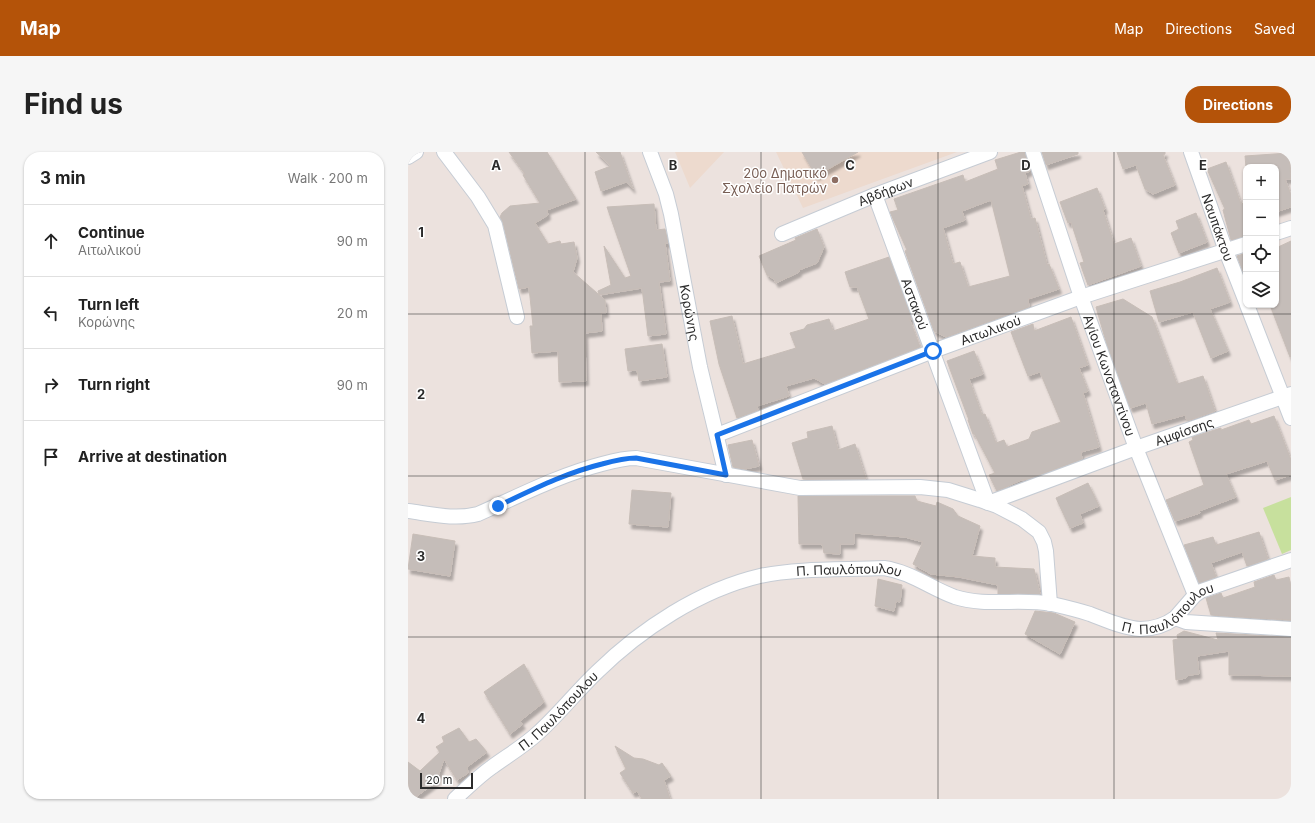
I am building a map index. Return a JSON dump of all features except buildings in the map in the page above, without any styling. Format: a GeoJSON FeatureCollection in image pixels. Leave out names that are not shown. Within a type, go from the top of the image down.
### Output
{"type":"FeatureCollection","features":[{"type":"Feature","properties":{"kind":"street"},"geometry":{"type":"LineString","coordinates":[[408,157],[416,152]]}},
{"type":"Feature","properties":{"kind":"street"},"geometry":{"type":"LineString","coordinates":[[444,152],[478,197],[495,225],[517,317]]}},
{"type":"Feature","properties":{"kind":"street","name":"Κορώνης"},"geometry":{"type":"LineString","coordinates":[[650,152],[666,194],[671,214],[692,330],[726,475]]}},
{"type":"Feature","properties":{"kind":"street","name":"Αβδήρων"},"geometry":{"type":"LineString","coordinates":[[782,234],[875,195],[990,152]]}},
{"type":"Feature","properties":{"kind":"street","name":"Αγίου Κωνσταντίνου"},"geometry":{"type":"LineString","coordinates":[[1033,152],[1081,297],[1136,448],[1195,595]]}},
{"type":"Feature","properties":{"kind":"street","name":"Ναυπάκτου"},"geometry":{"type":"LineString","coordinates":[[1191,152],[1243,296]]}},
{"type":"Feature","properties":{"kind":"street","name":"Αστακού"},"geometry":{"type":"LineString","coordinates":[[875,195],[988,503]]}},
{"type":"Feature","properties":{"kind":"street"},"geometry":{"type":"LineString","coordinates":[[1279,232],[1291,228]]}},
{"type":"Feature","properties":{"kind":"street","name":"Αιτωλικού"},"geometry":{"type":"LineString","coordinates":[[717,435],[933,351],[1081,297],[1243,245]]}},
{"type":"Feature","properties":{"kind":"street","name":"Ναυπάκτου"},"geometry":{"type":"LineString","coordinates":[[1248,308],[1287,396],[1291,418]]}},
{"type":"Feature","properties":{"kind":"street","name":"Αμφίσσης"},"geometry":{"type":"LineString","coordinates":[[988,503],[1136,448],[1287,396]]}},
{"type":"Feature","properties":{"kind":"street"},"geometry":{"type":"LineString","coordinates":[[408,510],[441,516],[469,516],[478,514],[558,478],[591,467],[628,458],[636,458],[800,488],[895,486],[948,490],[988,503],[1022,519],[1039,532],[1044,542],[1046,551],[1050,604]]}},
{"type":"Feature","properties":{"kind":"street","name":"Π. Παυλόπουλου"},"geometry":{"type":"LineString","coordinates":[[456,799],[490,768],[536,736],[589,680],[622,650],[657,624],[685,606],[718,589],[735,583],[760,576],[787,572],[884,568],[899,571],[955,597],[970,600],[1050,604],[1132,628],[1141,629],[1159,627],[1175,618],[1195,595],[1201,591],[1291,560]]}},
{"type":"Feature","properties":{"kind":"street"},"geometry":{"type":"LineString","coordinates":[[1175,618],[1186,622],[1291,629]]}},
{"type":"Feature","properties":{"kind":"shaded area"},"geometry":{"type":"Polygon","coordinates":[[[675,152],[724,152],[690,188],[675,152]]]}},
{"type":"Feature","properties":{"kind":"shaded area","name":"20ο Δημοτικό Σχολείο Πατρών"},"geometry":{"type":"Polygon","coordinates":[[[776,152],[957,152],[803,208],[776,152]]]}},
{"type":"Feature","properties":{"kind":"green space"},"geometry":{"type":"Polygon","coordinates":[[[1291,497],[1291,550],[1282,554],[1263,508],[1291,497]]]}},
{"type":"Feature","properties":{"kind":"place","name":"20ο Δημοτικό Σχολείο Πατρών"},"geometry":{"type":"Point","coordinates":[835,180]}},
{"type":"Feature","properties":{"kind":"route"},"geometry":{"type":"LineString","coordinates":[[498,506],[558,478],[591,467],[628,458],[636,458],[726,475],[717,435],[933,351]]}}]}
